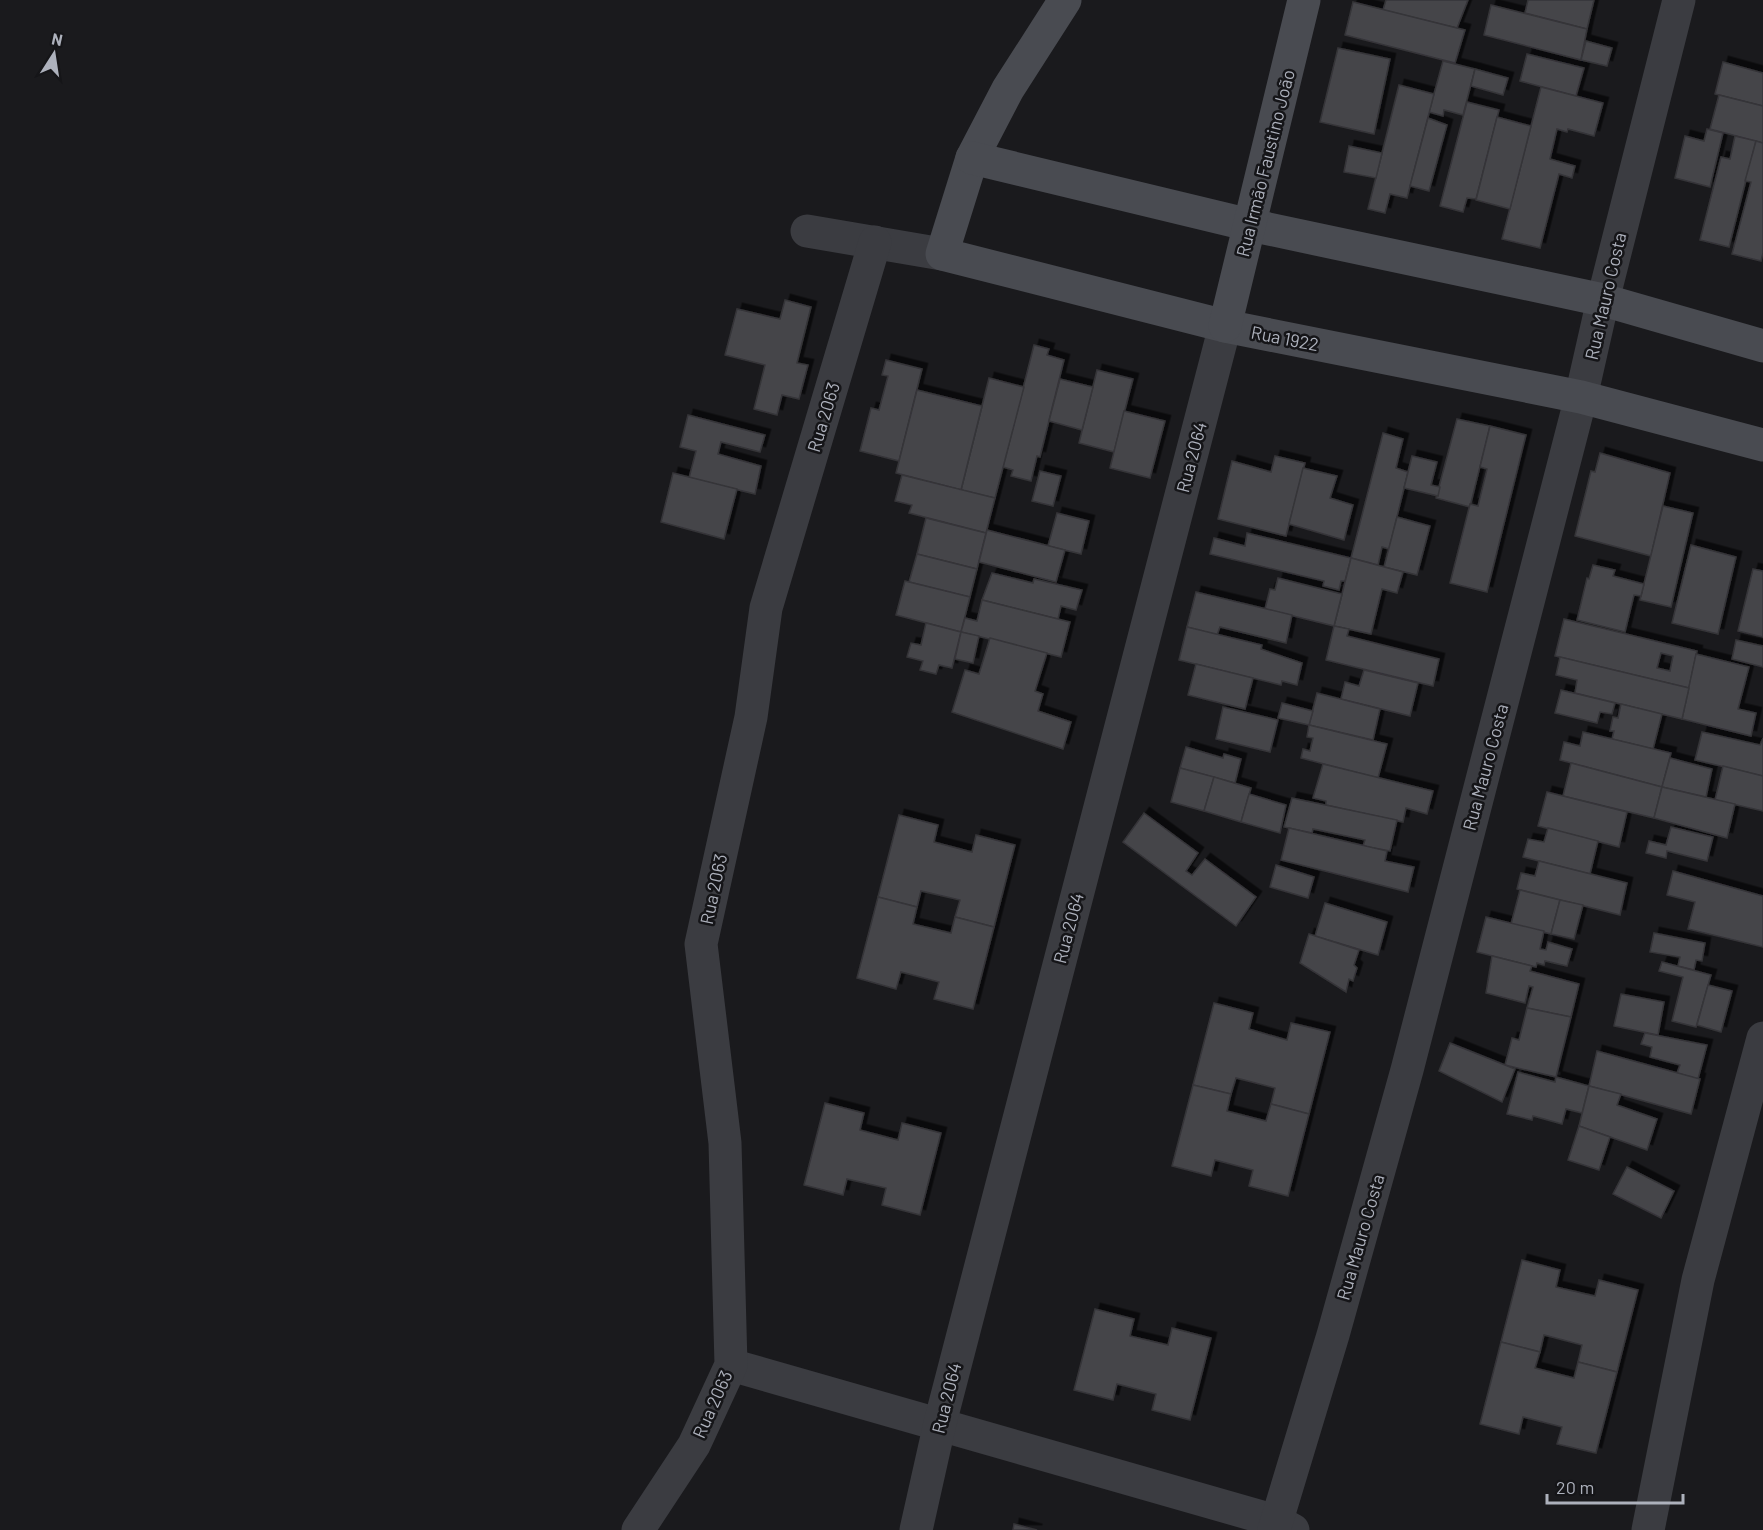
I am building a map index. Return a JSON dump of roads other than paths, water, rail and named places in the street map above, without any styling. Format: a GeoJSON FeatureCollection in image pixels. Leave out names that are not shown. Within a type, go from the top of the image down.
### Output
{"type":"FeatureCollection","features":[{"type":"Feature","properties":{"kind":"street"},"geometry":{"type":"LineString","coordinates":[[942,255],[972,159],[1008,89],[1065,0]]}},
{"type":"Feature","properties":{"kind":"street","name":"Rua Irmão Faustino João"},"geometry":{"type":"LineString","coordinates":[[1225,326],[1304,0]]}},
{"type":"Feature","properties":{"kind":"street","name":"Rua Mauro Costa"},"geometry":{"type":"LineString","coordinates":[[1281,1527],[1407,1070],[1581,397],[1603,300],[1679,0]]}},
{"type":"Feature","properties":{"kind":"street"},"geometry":{"type":"LineString","coordinates":[[972,159],[1250,225],[1603,300],[1763,346]]}},
{"type":"Feature","properties":{"kind":"street","name":"Rua 1922"},"geometry":{"type":"LineString","coordinates":[[807,231],[942,255],[1225,326],[1581,397],[1763,445]]}},
{"type":"Feature","properties":{"kind":"street","name":"Rua 2063"},"geometry":{"type":"LineString","coordinates":[[638,1530],[694,1445],[731,1365],[725,1143],[701,944],[751,717],[766,608],[875,242]]}},
{"type":"Feature","properties":{"kind":"street","name":"Rua 2064"},"geometry":{"type":"LineString","coordinates":[[916,1530],[940,1423],[1225,326]]}},
{"type":"Feature","properties":{"kind":"street"},"geometry":{"type":"LineString","coordinates":[[1648,1530],[1698,1280],[1763,1038]]}},
{"type":"Feature","properties":{"kind":"street"},"geometry":{"type":"LineString","coordinates":[[731,1365],[940,1423],[1281,1527]]}}]}
